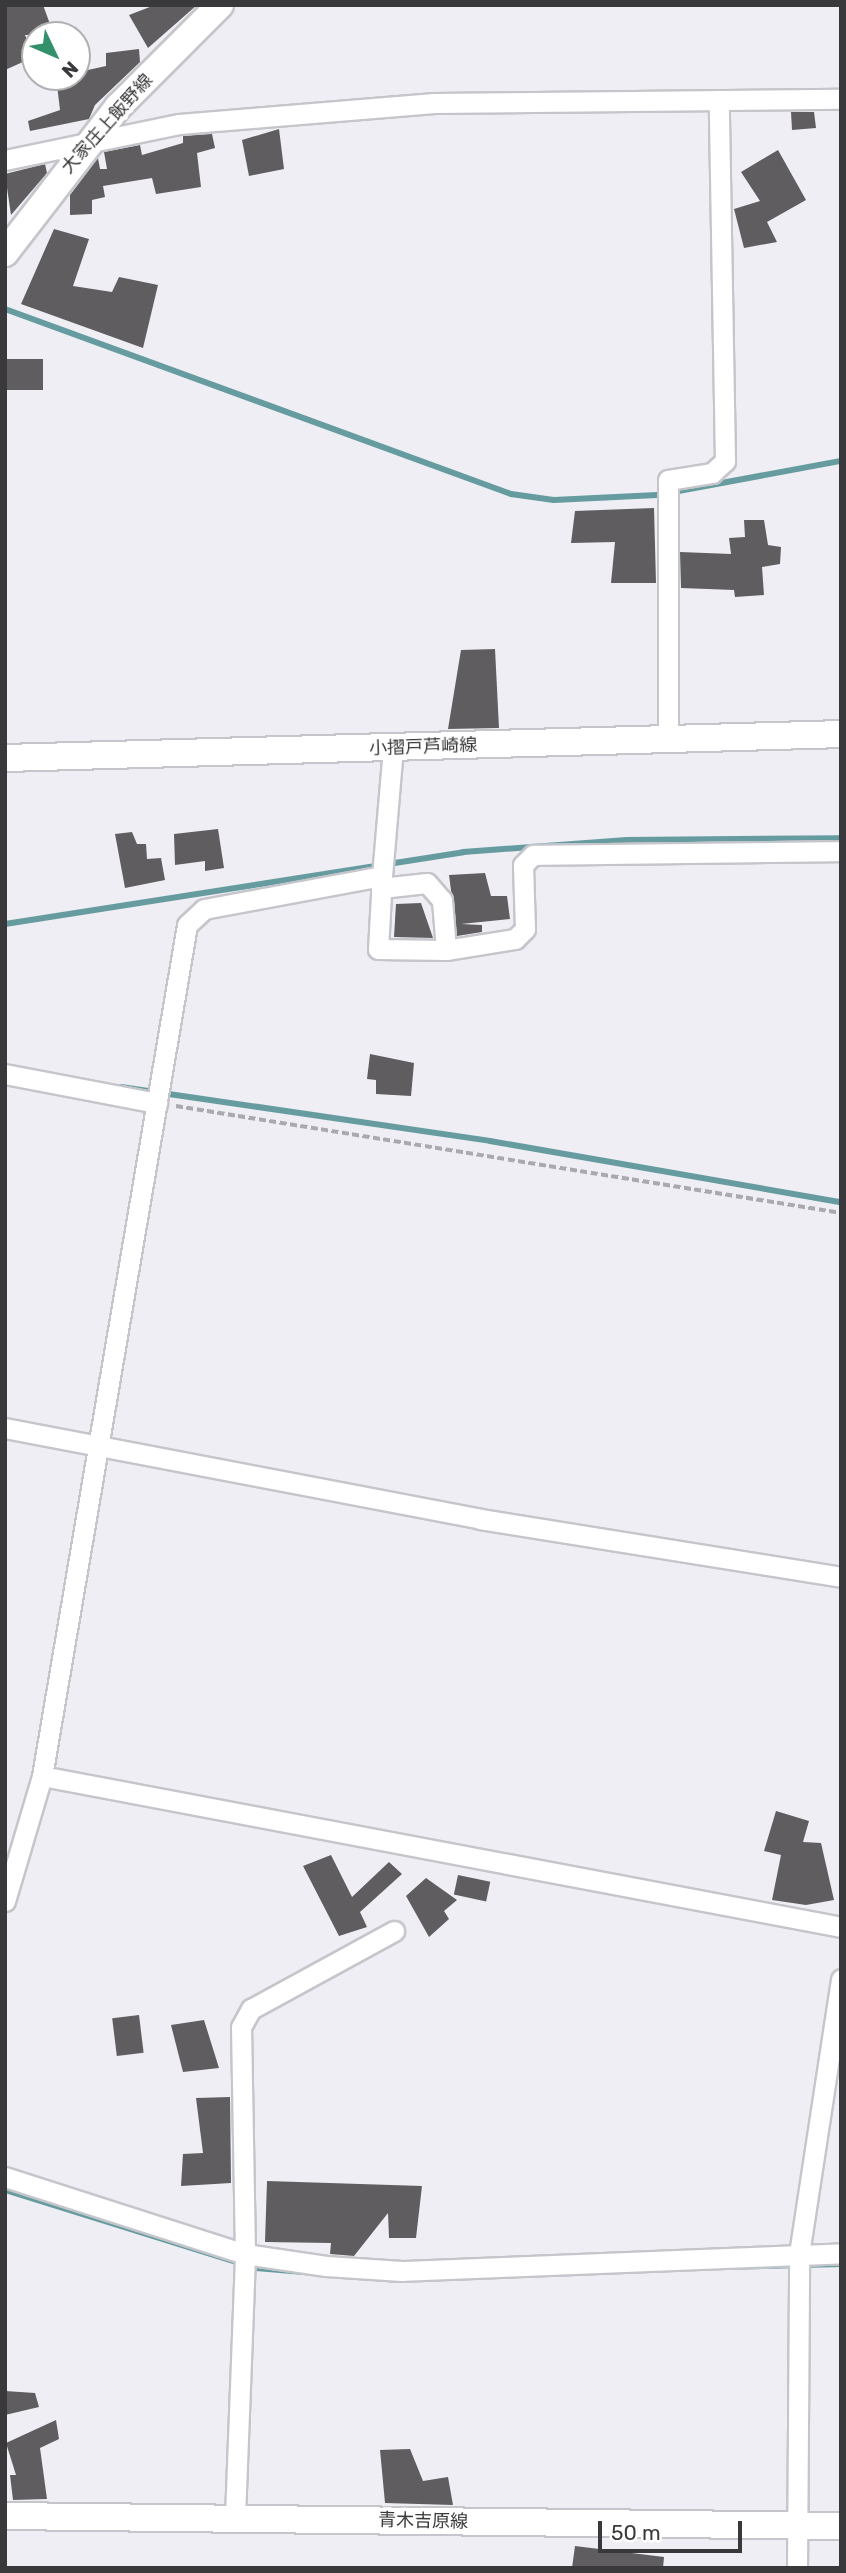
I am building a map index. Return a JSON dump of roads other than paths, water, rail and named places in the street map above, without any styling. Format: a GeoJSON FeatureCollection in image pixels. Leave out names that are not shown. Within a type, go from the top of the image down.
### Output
{"type":"FeatureCollection","features":[{"type":"Feature","properties":{"kind":"main road","name":"大家庄上飯野線"},"geometry":{"type":"LineString","coordinates":[[5,253],[95,136],[220,5]]}},
{"type":"Feature","properties":{"kind":"main road","name":"小摺戸芦崎線"},"geometry":{"type":"LineString","coordinates":[[5,758],[841,734]]}},
{"type":"Feature","properties":{"kind":"main road","name":"青木吉原線"},"geometry":{"type":"LineString","coordinates":[[5,2515],[841,2526]]}},
{"type":"Feature","properties":{"kind":"street"},"geometry":{"type":"LineString","coordinates":[[5,160],[95,136],[434,103],[841,99]]}},
{"type":"Feature","properties":{"kind":"street"},"geometry":{"type":"LineString","coordinates":[[668,740],[668,480],[712,473],[725,461],[719,100]]}},
{"type":"Feature","properties":{"kind":"street"},"geometry":{"type":"LineString","coordinates":[[393,747],[378,949],[446,950],[515,939],[525,929],[523,864],[533,855],[841,851]]}},
{"type":"Feature","properties":{"kind":"street"},"geometry":{"type":"LineString","coordinates":[[5,1900],[42,1776],[187,925],[204,909],[381,882],[427,883],[442,900],[446,950]]}},
{"type":"Feature","properties":{"kind":"street"},"geometry":{"type":"LineString","coordinates":[[5,1074],[157,1103]]}},
{"type":"Feature","properties":{"kind":"street"},"geometry":{"type":"LineString","coordinates":[[5,1428],[99,1450],[841,1577]]}},
{"type":"Feature","properties":{"kind":"street"},"geometry":{"type":"LineString","coordinates":[[42,1776],[841,1927]]}},
{"type":"Feature","properties":{"kind":"street"},"geometry":{"type":"LineString","coordinates":[[235,2516],[245,2254],[241,2027],[251,2008],[394,1931]]}},
{"type":"Feature","properties":{"kind":"street"},"geometry":{"type":"LineString","coordinates":[[797,2568],[799,2254],[841,1979]]}},
{"type":"Feature","properties":{"kind":"street"},"geometry":{"type":"LineString","coordinates":[[5,2177],[245,2254],[402,2271],[841,2253]]}},
{"type":"Feature","properties":{"kind":"waterway"},"geometry":{"type":"LineString","coordinates":[[5,309],[511,494],[554,500],[657,495],[841,461]]}},
{"type":"Feature","properties":{"kind":"waterway"},"geometry":{"type":"LineString","coordinates":[[5,924],[463,852],[627,840],[841,838]]}},
{"type":"Feature","properties":{"kind":"waterway"},"geometry":{"type":"LineString","coordinates":[[121,1087],[490,1141],[841,1202]]}},
{"type":"Feature","properties":{"kind":"waterway"},"geometry":{"type":"LineString","coordinates":[[5,2190],[256,2268],[400,2280]]}},
{"type":"Feature","properties":{"kind":"waterway"},"geometry":{"type":"LineString","coordinates":[[722,2267],[841,2264]]}}]}
